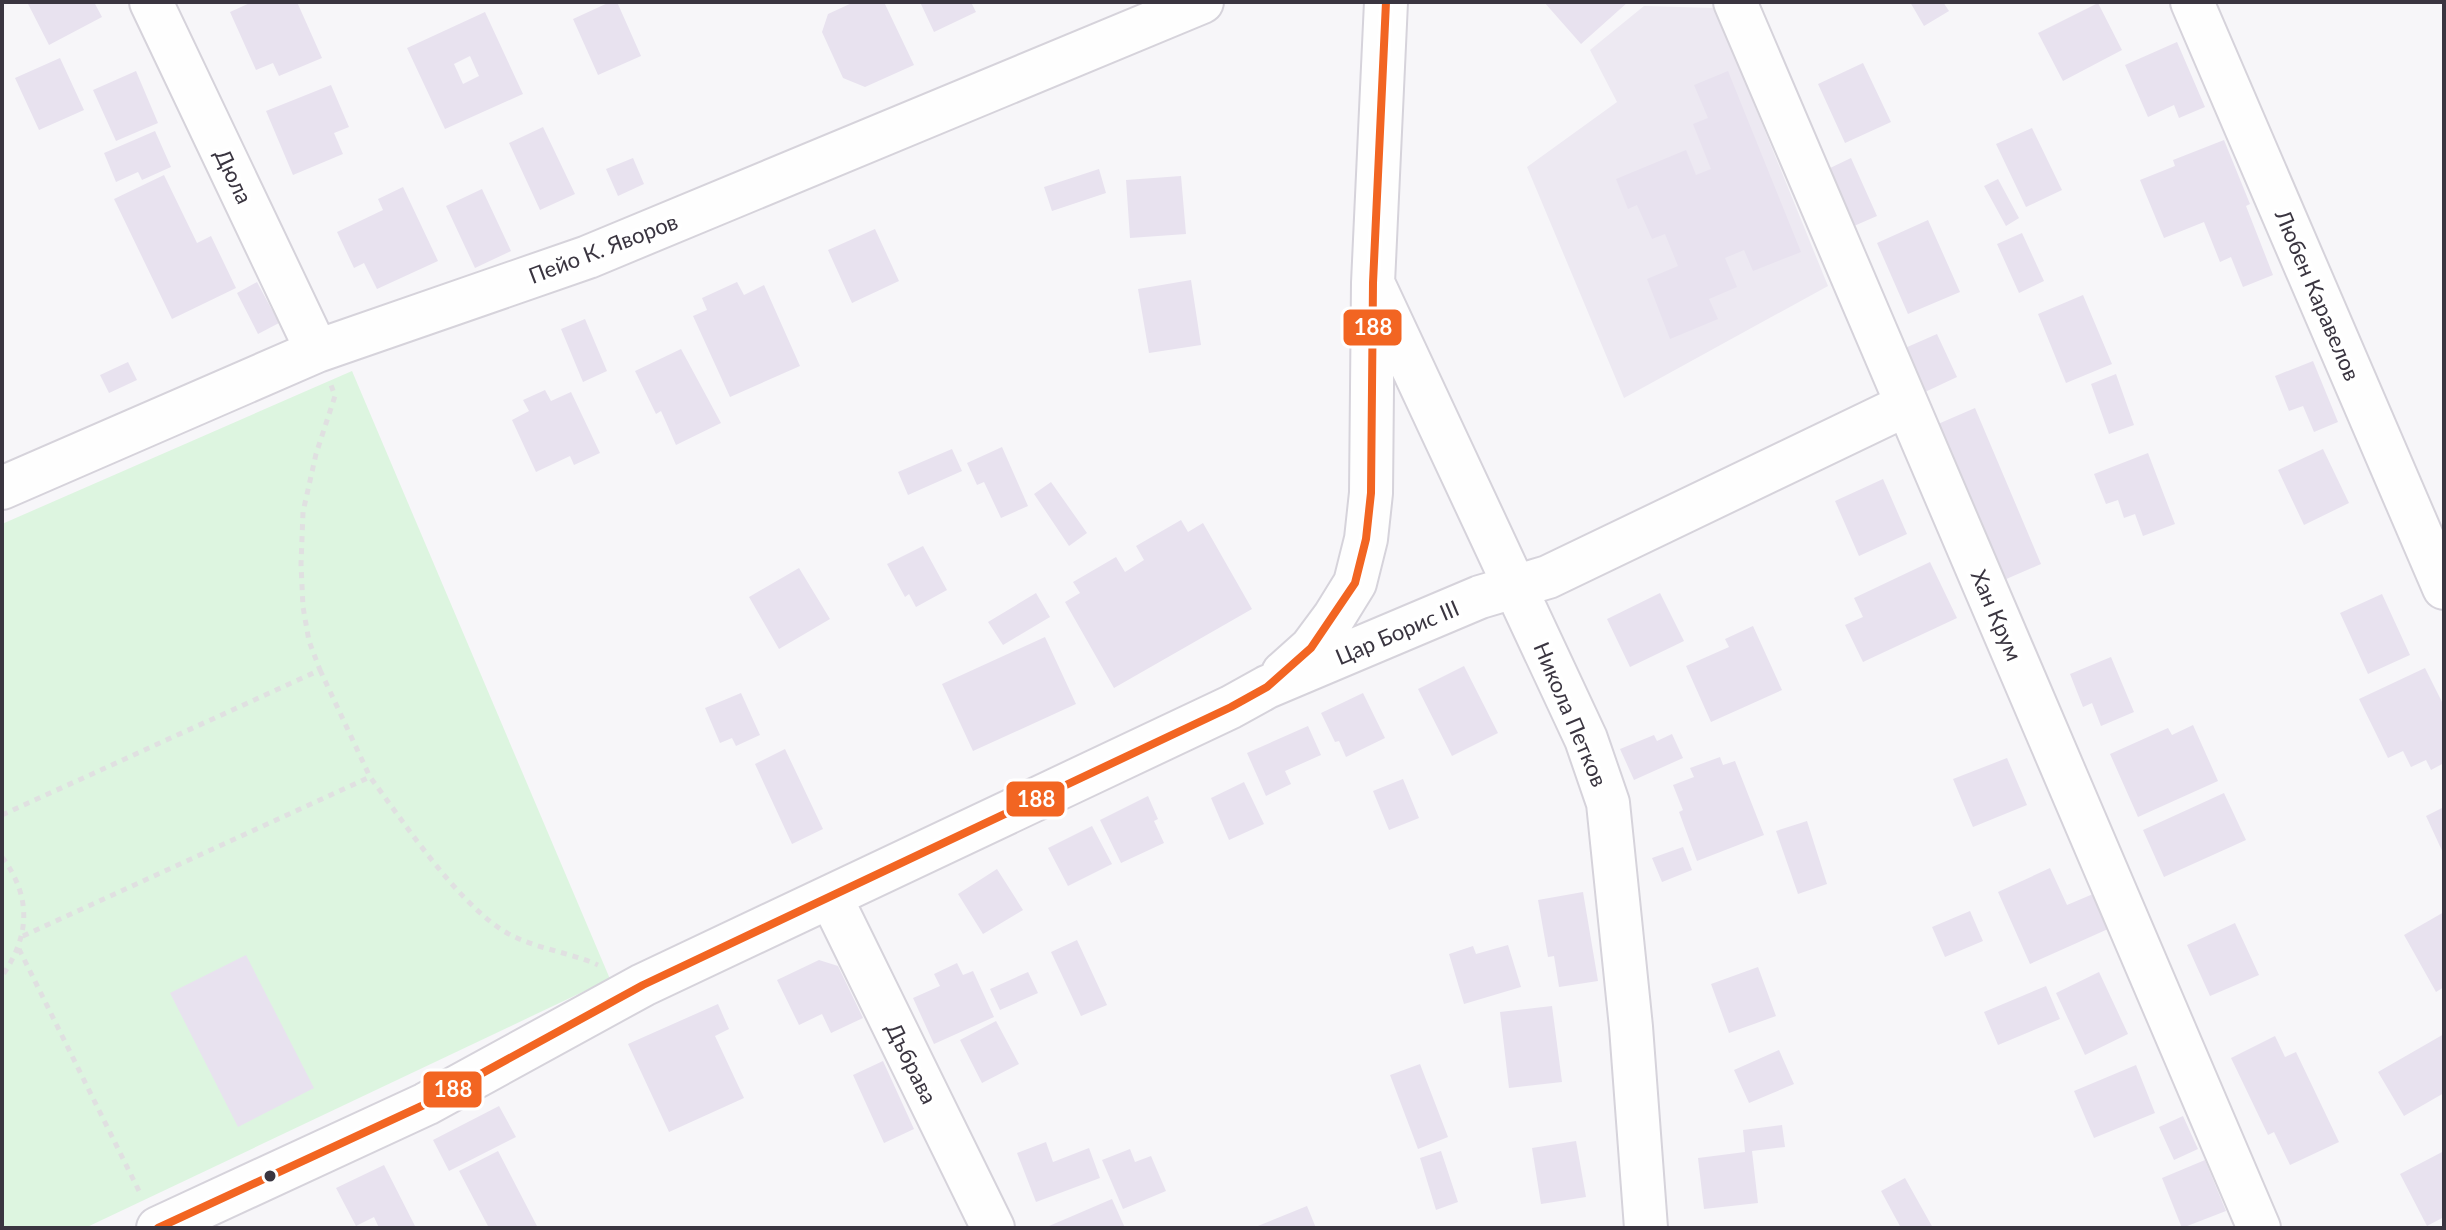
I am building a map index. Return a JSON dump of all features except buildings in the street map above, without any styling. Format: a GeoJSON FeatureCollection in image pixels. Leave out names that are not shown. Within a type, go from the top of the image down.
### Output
{"type":"FeatureCollection","features":[{"type":"Feature","properties":{"kind":"street","name":"Дюла"},"geometry":{"type":"LineString","coordinates":[[151,2],[317,351]]}},
{"type":"Feature","properties":{"kind":"street","name":"Пейо К. Яворов"},"geometry":{"type":"LineString","coordinates":[[2,488],[317,351],[588,257],[1202,2]]}},
{"type":"Feature","properties":{"kind":"street"},"geometry":{"type":"LineString","coordinates":[[1267,687],[1311,648],[1355,583],[1366,539],[1371,493],[1373,283],[1386,2]]}},
{"type":"Feature","properties":{"kind":"street","name":"Хан Крум"},"geometry":{"type":"LineString","coordinates":[[1735,2],[2259,1228]]}},
{"type":"Feature","properties":{"kind":"street","name":"Любен Каравелов"},"geometry":{"type":"LineString","coordinates":[[2192,2],[2433,529],[2444,588]]}},
{"type":"Feature","properties":{"kind":"street","name":"Никола Петков"},"geometry":{"type":"LineString","coordinates":[[1373,283],[1586,739],[1608,803],[1631,1027],[1646,1228]]}},
{"type":"Feature","properties":{"kind":"street","name":"Цар Борис III"},"geometry":{"type":"LineString","coordinates":[[151,1214],[426,1104],[643,985],[1231,707],[1267,687],[1480,597],[1548,577],[1906,405]]}},
{"type":"Feature","properties":{"kind":"street","name":"Дъбрава"},"geometry":{"type":"LineString","coordinates":[[831,898],[993,1228]]}},
{"type":"Feature","properties":{"kind":"path"},"geometry":{"type":"LineString","coordinates":[[317,351],[335,396],[316,454],[303,512],[303,607],[309,641],[320,670],[370,777],[432,859],[500,929],[643,985]]}},
{"type":"Feature","properties":{"kind":"path"},"geometry":{"type":"LineString","coordinates":[[2,815],[320,670]]}},
{"type":"Feature","properties":{"kind":"path"},"geometry":{"type":"LineString","coordinates":[[23,936],[370,777]]}},
{"type":"Feature","properties":{"kind":"path"},"geometry":{"type":"LineString","coordinates":[[2,857],[14,873],[24,904],[23,936],[19,949],[2,976]]}},
{"type":"Feature","properties":{"kind":"path"},"geometry":{"type":"LineString","coordinates":[[19,949],[151,1214]]}},
{"type":"Feature","properties":{"kind":"shaded area"},"geometry":{"type":"Polygon","coordinates":[[[1644,6],[1715,8],[1828,286],[1624,398],[1527,167],[1617,102],[1590,50],[1644,6]]]}},
{"type":"Feature","properties":{"kind":"green space"},"geometry":{"type":"Polygon","coordinates":[[[352,371],[610,979],[85,1228],[2,1228],[2,524],[352,371]]]}},
{"type":"Feature","properties":{"kind":"transit line","name":"188"},"geometry":{"type":"LineString","coordinates":[[158,1228],[426,1104],[643,985],[1231,707],[1267,687],[1311,648],[1355,583],[1366,539],[1371,493],[1373,283],[1386,2]]}}]}
